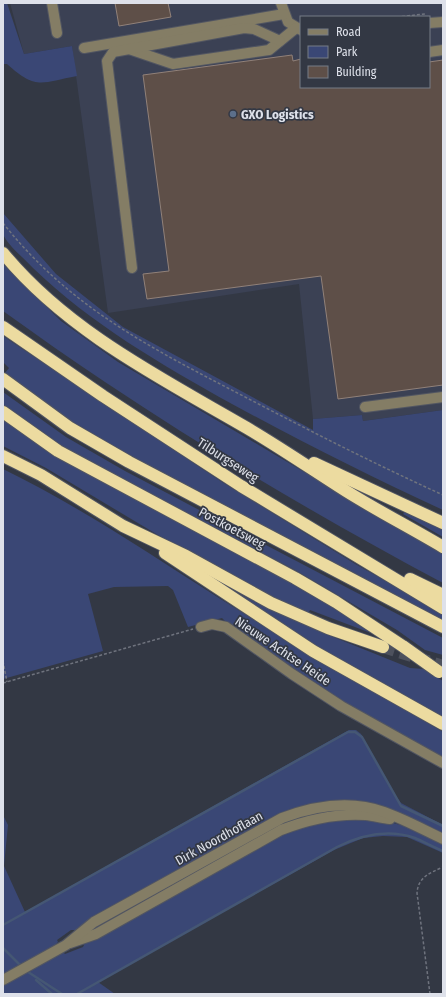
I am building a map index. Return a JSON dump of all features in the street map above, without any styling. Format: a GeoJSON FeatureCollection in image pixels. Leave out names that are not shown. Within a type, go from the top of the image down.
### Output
{"type":"FeatureCollection","features":[{"type":"Feature","properties":{"kind":"highway"},"geometry":{"type":"LineString","coordinates":[[3,253],[37,289],[66,314],[122,355],[277,446],[347,492],[443,547]]}},
{"type":"Feature","properties":{"kind":"highway","name":"Tilburgseweg"},"geometry":{"type":"LineString","coordinates":[[3,327],[103,396],[234,482],[443,608]]}},
{"type":"Feature","properties":{"kind":"highway","name":"Postkoetsweg"},"geometry":{"type":"LineString","coordinates":[[3,379],[70,428],[123,458],[443,627]]}},
{"type":"Feature","properties":{"kind":"highway","name":"Postkoetsweg"},"geometry":{"type":"LineString","coordinates":[[3,412],[58,451],[302,582],[336,602],[404,647],[441,674]]}},
{"type":"Feature","properties":{"kind":"highway"},"geometry":{"type":"LineString","coordinates":[[277,446],[443,523]]}},
{"type":"Feature","properties":{"kind":"highway"},"geometry":{"type":"LineString","coordinates":[[3,456],[41,475],[124,526],[313,651],[443,724]]}},
{"type":"Feature","properties":{"kind":"highway"},"geometry":{"type":"LineString","coordinates":[[124,526],[186,556],[271,603],[328,628],[383,647]]}},
{"type":"Feature","properties":{"kind":"highway"},"geometry":{"type":"LineString","coordinates":[[349,551],[443,595]]}},
{"type":"Feature","properties":{"kind":"street"},"geometry":{"type":"LineString","coordinates":[[52,3],[57,33]]}},
{"type":"Feature","properties":{"kind":"street"},"geometry":{"type":"LineString","coordinates":[[129,49],[173,64],[269,50],[298,29],[288,22],[281,3]]}},
{"type":"Feature","properties":{"kind":"street"},"geometry":{"type":"LineString","coordinates":[[132,268],[106,61],[114,52],[164,38],[284,14]]}},
{"type":"Feature","properties":{"kind":"street"},"geometry":{"type":"LineString","coordinates":[[430,19],[443,22]]}},
{"type":"Feature","properties":{"kind":"street"},"geometry":{"type":"LineString","coordinates":[[84,48],[244,28],[254,29],[280,41]]}},
{"type":"Feature","properties":{"kind":"street"},"geometry":{"type":"LineString","coordinates":[[430,52],[443,50]]}},
{"type":"Feature","properties":{"kind":"street"},"geometry":{"type":"LineString","coordinates":[[365,407],[443,397]]}},
{"type":"Feature","properties":{"kind":"street","name":"Nieuwe Achtse Heide"},"geometry":{"type":"LineString","coordinates":[[201,627],[212,624],[226,628],[341,706],[443,763]]}},
{"type":"Feature","properties":{"kind":"street","name":"Dirk Noordhoflaan"},"geometry":{"type":"LineString","coordinates":[[3,980],[66,945],[96,934],[281,830],[298,824],[333,815],[352,814],[399,819],[443,839]]}},
{"type":"Feature","properties":{"kind":"path"},"geometry":{"type":"LineString","coordinates":[[3,223],[47,272],[74,296],[149,347],[372,462],[443,495]]}},
{"type":"Feature","properties":{"kind":"path"},"geometry":{"type":"LineString","coordinates":[[3,683],[201,627]]}},
{"type":"Feature","properties":{"kind":"path"},"geometry":{"type":"LineString","coordinates":[[3,660],[7,682]]}},
{"type":"Feature","properties":{"kind":"path"},"geometry":{"type":"LineString","coordinates":[[430,994],[417,893],[418,885],[421,879],[427,874],[443,867]]}},
{"type":"Feature","properties":{"kind":"shaded area"},"geometry":{"type":"Polygon","coordinates":[[[10,3],[443,3],[443,410],[363,421],[362,415],[313,419],[299,284],[108,313],[72,46],[24,54],[10,3]]]}},
{"type":"Feature","properties":{"kind":"green space"},"geometry":{"type":"Polygon","coordinates":[[[3,3],[7,3],[24,54],[72,46],[77,76],[46,82],[32,81],[25,78],[7,64],[3,64],[3,3]]]}},
{"type":"Feature","properties":{"kind":"green space"},"geometry":{"type":"Polygon","coordinates":[[[3,213],[56,274],[123,327],[313,430],[313,419],[362,415],[363,421],[443,410],[443,510],[363,472],[258,418],[154,359],[128,342],[103,325],[55,288],[16,252],[8,243],[2,232],[3,213]]]}},
{"type":"Feature","properties":{"kind":"green space"},"geometry":{"type":"Polygon","coordinates":[[[3,264],[61,321],[118,362],[443,554],[443,583],[271,487],[146,409],[66,356],[3,311],[3,264]]]}},
{"type":"Feature","properties":{"kind":"green space"},"geometry":{"type":"Polygon","coordinates":[[[3,336],[222,482],[357,565],[443,613],[443,622],[132,457],[73,424],[5,373],[9,368],[3,362],[3,336]]]}},
{"type":"Feature","properties":{"kind":"green space"},"geometry":{"type":"Polygon","coordinates":[[[3,392],[66,437],[125,471],[443,638],[443,655],[425,650],[397,630],[295,570],[60,447],[3,406],[3,392]]]}},
{"type":"Feature","properties":{"kind":"green space"},"geometry":{"type":"Polygon","coordinates":[[[3,419],[55,455],[114,488],[289,579],[384,638],[310,610],[307,616],[183,550],[46,468],[3,446],[3,419]]]}},
{"type":"Feature","properties":{"kind":"green space"},"geometry":{"type":"Polygon","coordinates":[[[3,469],[86,514],[219,598],[443,732],[443,760],[343,704],[228,624],[222,618],[188,627],[173,590],[168,586],[114,587],[88,594],[103,651],[3,679],[3,469]]]}},
{"type":"Feature","properties":{"kind":"green space"},"geometry":{"type":"Polygon","coordinates":[[[405,512],[443,529],[443,537],[403,514],[405,512]]]}},
{"type":"Feature","properties":{"kind":"green space"},"geometry":{"type":"Polygon","coordinates":[[[213,581],[326,634],[410,668],[424,669],[443,681],[443,718],[316,647],[213,581]]]}},
{"type":"Feature","properties":{"kind":"green space"},"geometry":{"type":"Polygon","coordinates":[[[349,730],[356,730],[361,734],[390,788],[401,803],[443,825],[443,834],[411,819],[313,806],[79,930],[71,930],[57,940],[58,942],[53,947],[57,954],[65,954],[83,947],[86,941],[281,833],[337,818],[382,820],[408,827],[443,843],[443,853],[407,837],[383,836],[363,838],[334,850],[98,982],[115,994],[3,994],[3,815],[8,825],[4,866],[25,912],[349,730]]]}},
{"type":"Feature","properties":{"kind":"building"},"geometry":{"type":"Polygon","coordinates":[[[115,3],[168,3],[171,17],[119,26],[115,3]]]}},
{"type":"Feature","properties":{"kind":"building"},"geometry":{"type":"Polygon","coordinates":[[[292,55],[293,61],[300,59],[300,88],[430,88],[430,62],[443,60],[443,385],[338,399],[321,276],[147,299],[143,274],[169,271],[143,75],[292,55]]]}},
{"type":"Feature","properties":{"kind":"waterway"},"geometry":{"type":"LineString","coordinates":[[3,925],[348,732],[355,732],[362,737],[401,806],[443,826]]}},
{"type":"Feature","properties":{"kind":"waterway"},"geometry":{"type":"LineString","coordinates":[[77,994],[337,847],[356,839],[385,834],[405,835],[443,851]]}},
{"type":"Feature","properties":{"kind":"waterway"},"geometry":{"type":"LineString","coordinates":[[3,948],[22,967]]}},
{"type":"Feature","properties":{"kind":"waterway"},"geometry":{"type":"LineString","coordinates":[[25,970],[62,994]]}},
{"type":"Feature","properties":{"kind":"waterway"},"geometry":{"type":"LineString","coordinates":[[36,980],[52,994]]}},
{"type":"Feature","properties":{"kind":"tunnel"},"geometry":{"type":"LineString","coordinates":[[383,647],[443,666]]}},
{"type":"Feature","properties":{"kind":"place","name":"GXO Logistics"},"geometry":{"type":"Point","coordinates":[233,114]}}]}
